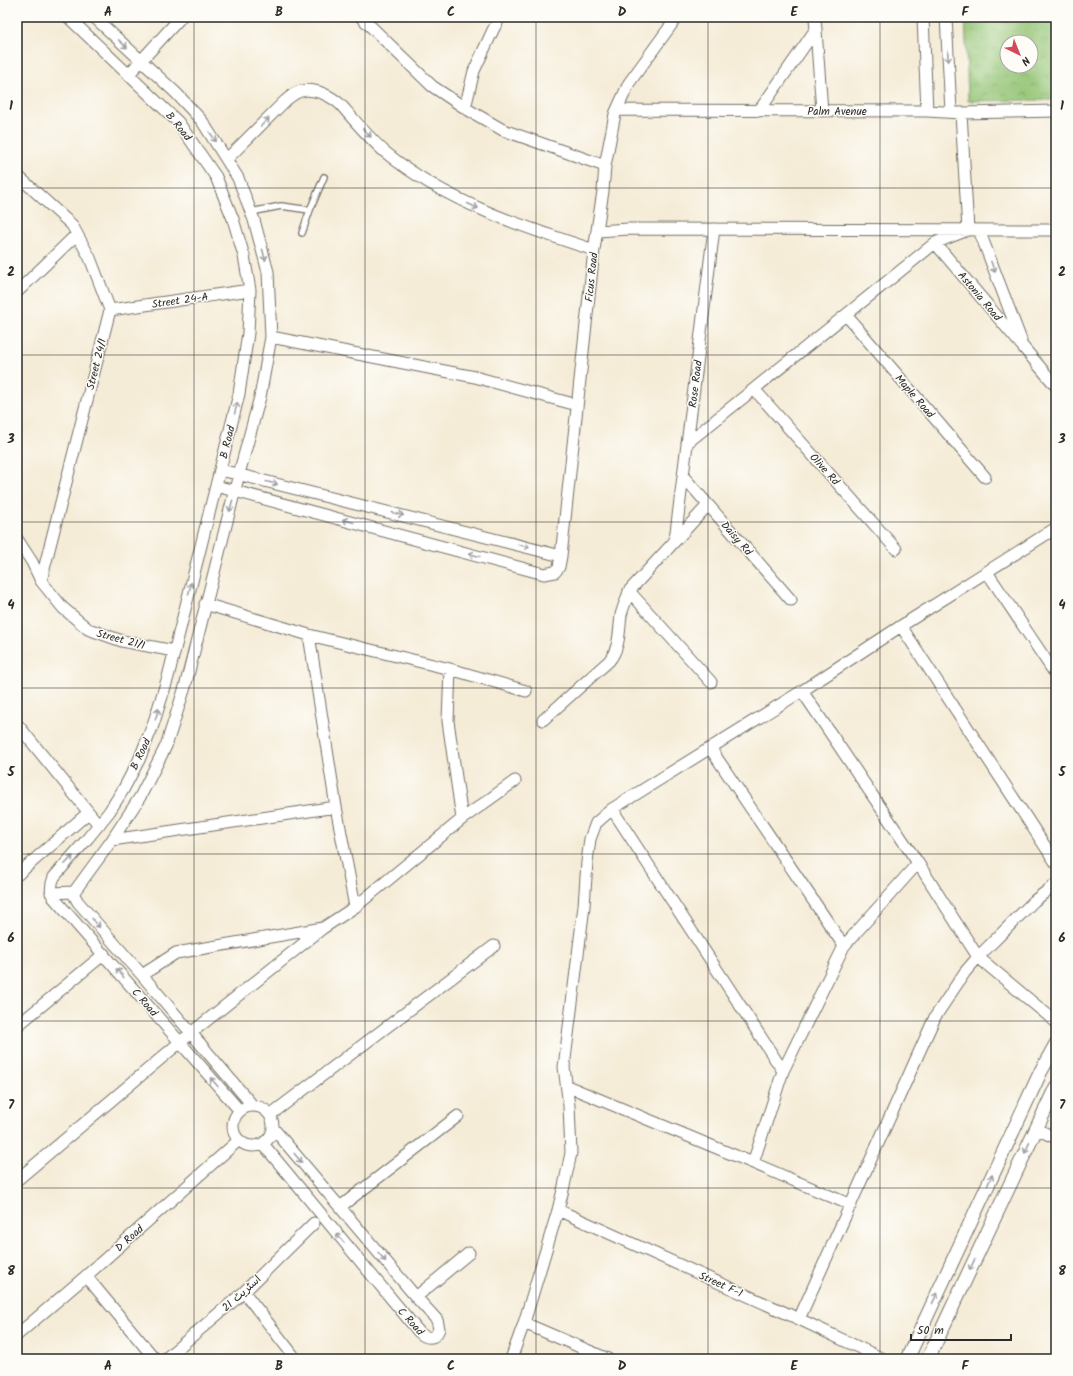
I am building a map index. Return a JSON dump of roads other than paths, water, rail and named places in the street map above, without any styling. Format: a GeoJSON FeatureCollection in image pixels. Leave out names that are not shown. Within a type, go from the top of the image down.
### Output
{"type":"FeatureCollection","features":[{"type":"Feature","properties":{"kind":"street","name":"B Road"},"geometry":{"type":"LineString","coordinates":[[51,893],[54,877],[99,825],[123,790],[139,760],[149,736],[168,677],[240,394],[248,333],[250,290],[244,256],[233,219],[216,177],[178,122],[68,17]]}},
{"type":"Feature","properties":{"kind":"street","name":"B Road"},"geometry":{"type":"LineString","coordinates":[[74,892],[112,840],[140,797],[166,746],[184,687],[260,397],[271,337],[268,272],[251,212],[238,178],[202,121],[176,93],[94,17]]}},
{"type":"Feature","properties":{"kind":"street"},"geometry":{"type":"LineString","coordinates":[[129,74],[181,17]]}},
{"type":"Feature","properties":{"kind":"street"},"geometry":{"type":"LineString","coordinates":[[361,17],[432,86],[465,108],[503,130],[604,166]]}},
{"type":"Feature","properties":{"kind":"street"},"geometry":{"type":"LineString","coordinates":[[465,108],[474,71],[500,17]]}},
{"type":"Feature","properties":{"kind":"street","name":"Ficus Road"},"geometry":{"type":"LineString","coordinates":[[561,556],[596,231],[603,191],[604,166],[616,114],[629,83],[678,17]]}},
{"type":"Feature","properties":{"kind":"street"},"geometry":{"type":"LineString","coordinates":[[815,17],[822,111]]}},
{"type":"Feature","properties":{"kind":"street"},"geometry":{"type":"LineString","coordinates":[[923,17],[927,111]]}},
{"type":"Feature","properties":{"kind":"street","name":"Astonia Road"},"geometry":{"type":"LineString","coordinates":[[946,17],[956,112],[974,230],[1024,348]]}},
{"type":"Feature","properties":{"kind":"street"},"geometry":{"type":"LineString","coordinates":[[759,111],[816,28]]}},
{"type":"Feature","properties":{"kind":"street"},"geometry":{"type":"LineString","coordinates":[[227,159],[285,101],[294,94],[301,91],[322,93],[334,98],[342,105],[384,151],[405,168],[455,198],[510,221],[594,250]]}},
{"type":"Feature","properties":{"kind":"street","name":"Palm Avenue"},"geometry":{"type":"LineString","coordinates":[[618,110],[956,112],[1056,111]]}},
{"type":"Feature","properties":{"kind":"street"},"geometry":{"type":"LineString","coordinates":[[17,175],[72,225],[90,258],[110,310]]}},
{"type":"Feature","properties":{"kind":"street"},"geometry":{"type":"LineString","coordinates":[[596,231],[629,229],[1056,230]]}},
{"type":"Feature","properties":{"kind":"street","name":"Rose Road"},"geometry":{"type":"LineString","coordinates":[[675,540],[714,229]]}},
{"type":"Feature","properties":{"kind":"street"},"geometry":{"type":"LineString","coordinates":[[688,443],[935,243],[974,230]]}},
{"type":"Feature","properties":{"kind":"street"},"geometry":{"type":"LineString","coordinates":[[17,292],[77,234]]}},
{"type":"Feature","properties":{"kind":"street","name":"Astonia Road"},"geometry":{"type":"LineString","coordinates":[[935,243],[1056,386]]}},
{"type":"Feature","properties":{"kind":"street","name":"Street 24-A"},"geometry":{"type":"LineString","coordinates":[[110,310],[250,290]]}},
{"type":"Feature","properties":{"kind":"street","name":"Street 24/1"},"geometry":{"type":"LineString","coordinates":[[41,581],[110,310]]}},
{"type":"Feature","properties":{"kind":"street","name":"Maple Road"},"geometry":{"type":"LineString","coordinates":[[846,315],[985,477]]}},
{"type":"Feature","properties":{"kind":"street"},"geometry":{"type":"LineString","coordinates":[[271,337],[475,377],[577,405]]}},
{"type":"Feature","properties":{"kind":"street","name":"Olive Rd"},"geometry":{"type":"LineString","coordinates":[[754,389],[896,549]]}},
{"type":"Feature","properties":{"kind":"street"},"geometry":{"type":"LineString","coordinates":[[216,486],[544,574],[555,572],[559,567],[561,556],[221,470]]}},
{"type":"Feature","properties":{"kind":"street","name":"Daisy Rd"},"geometry":{"type":"LineString","coordinates":[[683,476],[791,600]]}},
{"type":"Feature","properties":{"kind":"street"},"geometry":{"type":"LineString","coordinates":[[543,720],[615,654],[618,644],[622,613],[629,591],[708,505]]}},
{"type":"Feature","properties":{"kind":"street"},"geometry":{"type":"LineString","coordinates":[[511,1359],[524,1323],[558,1210],[571,1153],[568,1086],[564,1067],[584,906],[590,839],[596,823],[612,809],[1056,528]]}},
{"type":"Feature","properties":{"kind":"street","name":"Street 21/1"},"geometry":{"type":"LineString","coordinates":[[17,539],[32,562],[41,581],[62,608],[88,629],[122,641],[174,651]]}},
{"type":"Feature","properties":{"kind":"street"},"geometry":{"type":"LineString","coordinates":[[987,572],[1056,675]]}},
{"type":"Feature","properties":{"kind":"street"},"geometry":{"type":"LineString","coordinates":[[629,591],[711,682]]}},
{"type":"Feature","properties":{"kind":"street"},"geometry":{"type":"LineString","coordinates":[[205,604],[309,635],[450,669],[526,691]]}},
{"type":"Feature","properties":{"kind":"street"},"geometry":{"type":"LineString","coordinates":[[901,626],[1056,863]]}},
{"type":"Feature","properties":{"kind":"street"},"geometry":{"type":"LineString","coordinates":[[309,635],[336,807],[355,907]]}},
{"type":"Feature","properties":{"kind":"street"},"geometry":{"type":"LineString","coordinates":[[450,669],[448,721],[462,819]]}},
{"type":"Feature","properties":{"kind":"street"},"geometry":{"type":"LineString","coordinates":[[802,690],[918,863],[978,957],[1056,1022]]}},
{"type":"Feature","properties":{"kind":"street"},"geometry":{"type":"LineString","coordinates":[[17,724],[99,825]]}},
{"type":"Feature","properties":{"kind":"street"},"geometry":{"type":"LineString","coordinates":[[710,748],[844,946]]}},
{"type":"Feature","properties":{"kind":"street"},"geometry":{"type":"LineString","coordinates":[[17,1180],[191,1033],[323,928],[355,907],[462,819],[515,781]]}},
{"type":"Feature","properties":{"kind":"street"},"geometry":{"type":"LineString","coordinates":[[112,840],[336,807]]}},
{"type":"Feature","properties":{"kind":"street"},"geometry":{"type":"LineString","coordinates":[[612,809],[782,1071]]}},
{"type":"Feature","properties":{"kind":"street"},"geometry":{"type":"LineString","coordinates":[[17,875],[19,875],[88,813]]}},
{"type":"Feature","properties":{"kind":"street"},"geometry":{"type":"LineString","coordinates":[[753,1163],[782,1071],[844,946],[918,863]]}},
{"type":"Feature","properties":{"kind":"street"},"geometry":{"type":"LineString","coordinates":[[799,1319],[935,1017],[965,972],[978,957],[1034,901],[1056,884]]}},
{"type":"Feature","properties":{"kind":"street"},"geometry":{"type":"LineString","coordinates":[[51,893],[74,892]]}},
{"type":"Feature","properties":{"kind":"street","name":"C Road"},"geometry":{"type":"LineString","coordinates":[[74,892],[78,902],[253,1106]]}},
{"type":"Feature","properties":{"kind":"street","name":"C Road"},"geometry":{"type":"LineString","coordinates":[[51,893],[240,1111]]}},
{"type":"Feature","properties":{"kind":"street"},"geometry":{"type":"LineString","coordinates":[[142,975],[176,953],[323,928]]}},
{"type":"Feature","properties":{"kind":"street"},"geometry":{"type":"LineString","coordinates":[[270,1115],[494,946]]}},
{"type":"Feature","properties":{"kind":"street"},"geometry":{"type":"LineString","coordinates":[[17,1026],[104,954]]}},
{"type":"Feature","properties":{"kind":"street"},"geometry":{"type":"LineString","coordinates":[[907,1359],[1041,1071],[1056,1044]]}},
{"type":"Feature","properties":{"kind":"street"},"geometry":{"type":"LineString","coordinates":[[568,1086],[850,1205]]}},
{"type":"Feature","properties":{"kind":"street"},"geometry":{"type":"LineString","coordinates":[[928,1359],[1056,1087]]}},
{"type":"Feature","properties":{"kind":"street"},"geometry":{"type":"LineString","coordinates":[[253,1106],[259,1107],[270,1115],[273,1121],[272,1134],[268,1140],[256,1147],[250,1147],[243,1144],[234,1135],[233,1129],[233,1122],[240,1111],[253,1106]]}},
{"type":"Feature","properties":{"kind":"street"},"geometry":{"type":"LineString","coordinates":[[340,1207],[458,1116]]}},
{"type":"Feature","properties":{"kind":"street","name":"C Road"},"geometry":{"type":"LineString","coordinates":[[263,1144],[419,1332],[425,1337],[433,1337],[437,1333],[439,1327],[438,1323],[273,1128]]}},
{"type":"Feature","properties":{"kind":"street"},"geometry":{"type":"LineString","coordinates":[[1036,1129],[1056,1138]]}},
{"type":"Feature","properties":{"kind":"street","name":"D Road"},"geometry":{"type":"LineString","coordinates":[[17,1334],[86,1276],[239,1140]]}},
{"type":"Feature","properties":{"kind":"street","name":"Street F-1"},"geometry":{"type":"LineString","coordinates":[[558,1210],[799,1319],[883,1359]]}},
{"type":"Feature","properties":{"kind":"street","name":"اسٹریٹ 21"},"geometry":{"type":"LineString","coordinates":[[165,1359],[244,1292],[314,1223]]}},
{"type":"Feature","properties":{"kind":"street"},"geometry":{"type":"LineString","coordinates":[[416,1297],[469,1253]]}},
{"type":"Feature","properties":{"kind":"street"},"geometry":{"type":"LineString","coordinates":[[86,1276],[155,1359]]}},
{"type":"Feature","properties":{"kind":"street"},"geometry":{"type":"LineString","coordinates":[[244,1292],[296,1359]]}},
{"type":"Feature","properties":{"kind":"street"},"geometry":{"type":"LineString","coordinates":[[524,1323],[608,1359]]}},
{"type":"Feature","properties":{"kind":"lane"},"geometry":{"type":"LineString","coordinates":[[302,233],[324,177]]}},
{"type":"Feature","properties":{"kind":"lane"},"geometry":{"type":"LineString","coordinates":[[251,212],[281,206],[310,210]]}}]}
